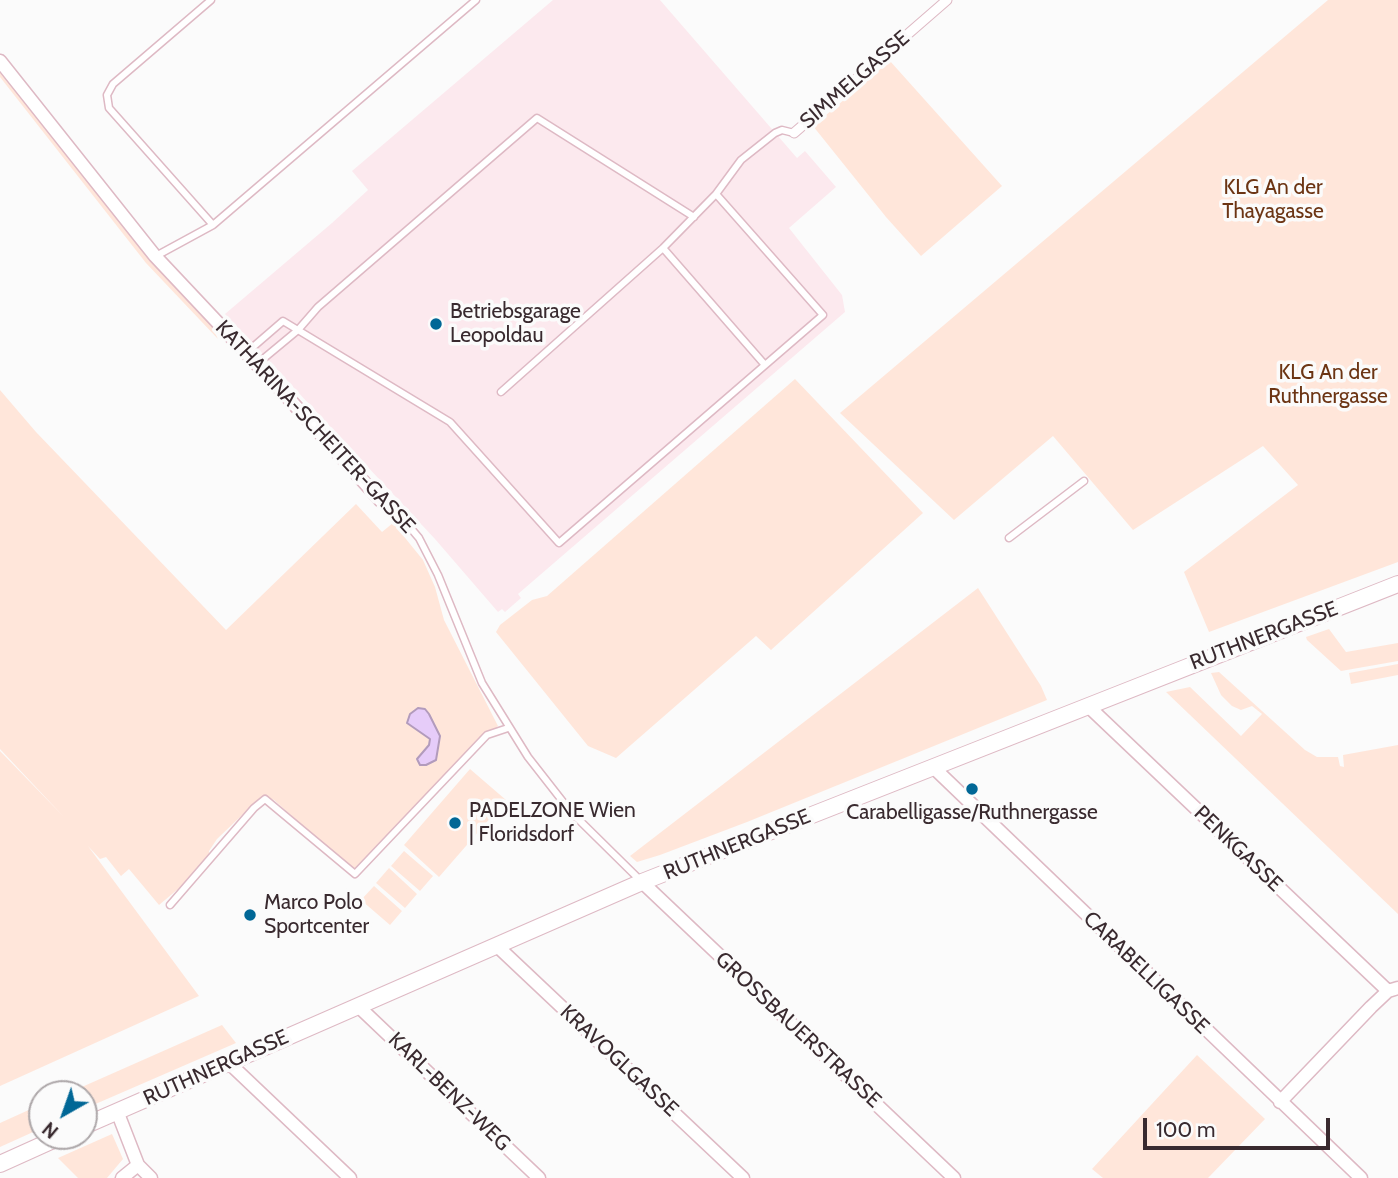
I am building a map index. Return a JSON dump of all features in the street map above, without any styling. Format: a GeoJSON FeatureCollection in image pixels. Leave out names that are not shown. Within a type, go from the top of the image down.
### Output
{"type":"FeatureCollection","features":[{"type":"Feature","properties":{"kind":"street","name":"SIMMELGASSE"},"geometry":{"type":"LineString","coordinates":[[794,133],[947,0]]}},
{"type":"Feature","properties":{"kind":"street","name":"KATHARINA-SCHEITER-GASSE"},"geometry":{"type":"LineString","coordinates":[[0,61],[155,256],[381,501]]}},
{"type":"Feature","properties":{"kind":"street","name":"RUTHNERGASSE"},"geometry":{"type":"LineString","coordinates":[[98,1120],[642,882],[1398,584]]}},
{"type":"Feature","properties":{"kind":"street","name":"PENKGASSE"},"geometry":{"type":"LineString","coordinates":[[1088,706],[1393,990]]}},
{"type":"Feature","properties":{"kind":"street","name":"CARABELLIGASSE"},"geometry":{"type":"LineString","coordinates":[[933,767],[1361,1178]]}},
{"type":"Feature","properties":{"kind":"street","name":"GROSSBAUERSTRASSE"},"geometry":{"type":"LineString","coordinates":[[642,882],[954,1178]]}},
{"type":"Feature","properties":{"kind":"street","name":"KRAVOGLGASSE"},"geometry":{"type":"LineString","coordinates":[[496,945],[743,1178]]}},
{"type":"Feature","properties":{"kind":"street"},"geometry":{"type":"LineString","coordinates":[[1280,1102],[1371,1006],[1393,990]]}},
{"type":"Feature","properties":{"kind":"street","name":"KARL-BENZ-WEG"},"geometry":{"type":"LineString","coordinates":[[358,1006],[539,1178]]}},
{"type":"Feature","properties":{"kind":"street"},"geometry":{"type":"LineString","coordinates":[[229,1063],[349,1178]]}},
{"type":"Feature","properties":{"kind":"street"},"geometry":{"type":"LineString","coordinates":[[117,1111],[138,1165],[152,1178]]}},
{"type":"Feature","properties":{"kind":"street"},"geometry":{"type":"LineString","coordinates":[[0,1164],[31,1150]]}},
{"type":"Feature","properties":{"kind":"street"},"geometry":{"type":"LineString","coordinates":[[122,1178],[138,1165]]}},
{"type":"Feature","properties":{"kind":"lane"},"geometry":{"type":"LineString","coordinates":[[211,0],[113,84],[107,95],[109,108],[213,225]]}},
{"type":"Feature","properties":{"kind":"lane"},"geometry":{"type":"LineString","coordinates":[[155,256],[213,225],[476,0]]}},
{"type":"Feature","properties":{"kind":"lane"},"geometry":{"type":"LineString","coordinates":[[257,364],[298,330],[318,306],[537,118],[694,217]]}},
{"type":"Feature","properties":{"kind":"lane"},"geometry":{"type":"LineString","coordinates":[[501,392],[663,248],[716,194],[741,160],[782,130],[794,133]]}},
{"type":"Feature","properties":{"kind":"lane"},"geometry":{"type":"LineString","coordinates":[[246,353],[284,321],[450,422],[559,543],[823,315],[716,194]]}},
{"type":"Feature","properties":{"kind":"lane"},"geometry":{"type":"LineString","coordinates":[[663,248],[765,365]]}},
{"type":"Feature","properties":{"kind":"lane"},"geometry":{"type":"LineString","coordinates":[[1009,538],[1084,481]]}},
{"type":"Feature","properties":{"kind":"lane","name":"KATHARINA-SCHEITER-GASSE"},"geometry":{"type":"LineString","coordinates":[[381,501],[403,519],[419,538],[438,575],[482,683],[508,728],[571,812],[642,882]]}},
{"type":"Feature","properties":{"kind":"lane"},"geometry":{"type":"LineString","coordinates":[[170,905],[254,807],[265,799],[355,874],[487,735],[508,728]]}},
{"type":"Feature","properties":{"kind":"shaded area"},"geometry":{"type":"Polygon","coordinates":[[[553,0],[660,0],[797,158],[805,151],[836,187],[789,228],[842,295],[845,312],[518,594],[521,598],[505,612],[502,609],[498,612],[435,539],[225,314],[368,190],[352,171],[553,0]]]}},
{"type":"Feature","properties":{"kind":"shaded area"},"geometry":{"type":"Polygon","coordinates":[[[418,708],[425,709],[429,714],[440,736],[436,760],[426,765],[420,765],[417,759],[429,745],[430,739],[407,723],[410,714],[418,708]]]}},
{"type":"Feature","properties":{"kind":"green space","name":"KLG An der Thayagasse"},"geometry":{"type":"Polygon","coordinates":[[[1328,0],[1398,0],[1398,562],[1209,632],[1184,572],[1298,485],[1263,446],[1133,530],[1053,436],[954,520],[840,413],[1328,0]]]}},
{"type":"Feature","properties":{"kind":"green space"},"geometry":{"type":"Polygon","coordinates":[[[890,61],[1002,186],[921,256],[813,126],[890,61]]]}},
{"type":"Feature","properties":{"kind":"green space"},"geometry":{"type":"Polygon","coordinates":[[[0,70],[153,263],[211,325],[218,339],[146,263],[0,77],[0,70]]]}},
{"type":"Feature","properties":{"kind":"green space"},"geometry":{"type":"Polygon","coordinates":[[[795,379],[923,513],[771,650],[756,636],[616,758],[588,746],[496,632],[500,625],[532,600],[547,596],[795,379]]]}},
{"type":"Feature","properties":{"kind":"green space"},"geometry":{"type":"Polygon","coordinates":[[[0,390],[36,432],[226,630],[356,504],[382,532],[393,523],[423,560],[435,587],[444,620],[498,726],[356,873],[274,800],[267,797],[260,798],[217,839],[209,851],[209,863],[159,905],[129,869],[121,876],[106,857],[100,859],[88,846],[199,996],[0,1086],[0,751],[64,817],[0,749],[0,390]]]}},
{"type":"Feature","properties":{"kind":"green space"},"geometry":{"type":"Polygon","coordinates":[[[978,588],[1041,686],[1047,700],[660,855],[637,862],[630,856],[978,588]]]}},
{"type":"Feature","properties":{"kind":"green space"},"geometry":{"type":"Polygon","coordinates":[[[1329,629],[1346,652],[1398,643],[1398,661],[1341,671],[1306,637],[1329,629]]]}},
{"type":"Feature","properties":{"kind":"green space"},"geometry":{"type":"Polygon","coordinates":[[[1398,664],[1398,675],[1351,684],[1349,673],[1398,664]]]}},
{"type":"Feature","properties":{"kind":"green space"},"geometry":{"type":"Polygon","coordinates":[[[1219,672],[1305,750],[1317,757],[1338,757],[1340,766],[1344,767],[1343,755],[1398,745],[1398,914],[1166,692],[1190,687],[1241,736],[1262,714],[1252,706],[1241,710],[1232,706],[1221,695],[1211,673],[1219,672]]]}},
{"type":"Feature","properties":{"kind":"green space","name":"PADELZONE Wien | Floridsdorf"},"geometry":{"type":"Polygon","coordinates":[[[470,769],[506,800],[439,877],[404,845],[470,769]]]}},
{"type":"Feature","properties":{"kind":"green space"},"geometry":{"type":"Polygon","coordinates":[[[404,851],[433,876],[420,891],[391,866],[404,851]]]}},
{"type":"Feature","properties":{"kind":"green space"},"geometry":{"type":"Polygon","coordinates":[[[389,868],[417,894],[405,908],[376,883],[389,868]]]}},
{"type":"Feature","properties":{"kind":"green space"},"geometry":{"type":"Polygon","coordinates":[[[374,886],[402,911],[390,925],[361,900],[374,886]]]}},
{"type":"Feature","properties":{"kind":"green space"},"geometry":{"type":"Polygon","coordinates":[[[222,1025],[236,1043],[98,1103],[98,1080],[222,1025]]]}},
{"type":"Feature","properties":{"kind":"green space"},"geometry":{"type":"Polygon","coordinates":[[[1197,1055],[1265,1119],[1208,1178],[1103,1178],[1092,1169],[1197,1055]]]}},
{"type":"Feature","properties":{"kind":"green space"},"geometry":{"type":"Polygon","coordinates":[[[28,1110],[28,1134],[0,1147],[0,1123],[28,1110]]]}},
{"type":"Feature","properties":{"kind":"green space"},"geometry":{"type":"Polygon","coordinates":[[[112,1134],[123,1159],[107,1178],[78,1178],[58,1158],[76,1150],[98,1150],[98,1140],[112,1134]]]}},
{"type":"Feature","properties":{"kind":"place","name":"Betriebsgarage Leopoldau"},"geometry":{"type":"Point","coordinates":[436,324]}},
{"type":"Feature","properties":{"kind":"place","name":"Carabelligasse/Ruthnergasse"},"geometry":{"type":"Point","coordinates":[972,789]}},
{"type":"Feature","properties":{"kind":"place","name":"PADELZONE Wien | Floridsdorf"},"geometry":{"type":"Point","coordinates":[455,823]}},
{"type":"Feature","properties":{"kind":"place","name":"Marco Polo Sportcenter"},"geometry":{"type":"Point","coordinates":[250,915]}},
{"type":"Feature","properties":{"kind":"park label","name":"KLG An der Ruthnergasse"},"geometry":{"type":"Point","coordinates":[1328,385]}}]}
